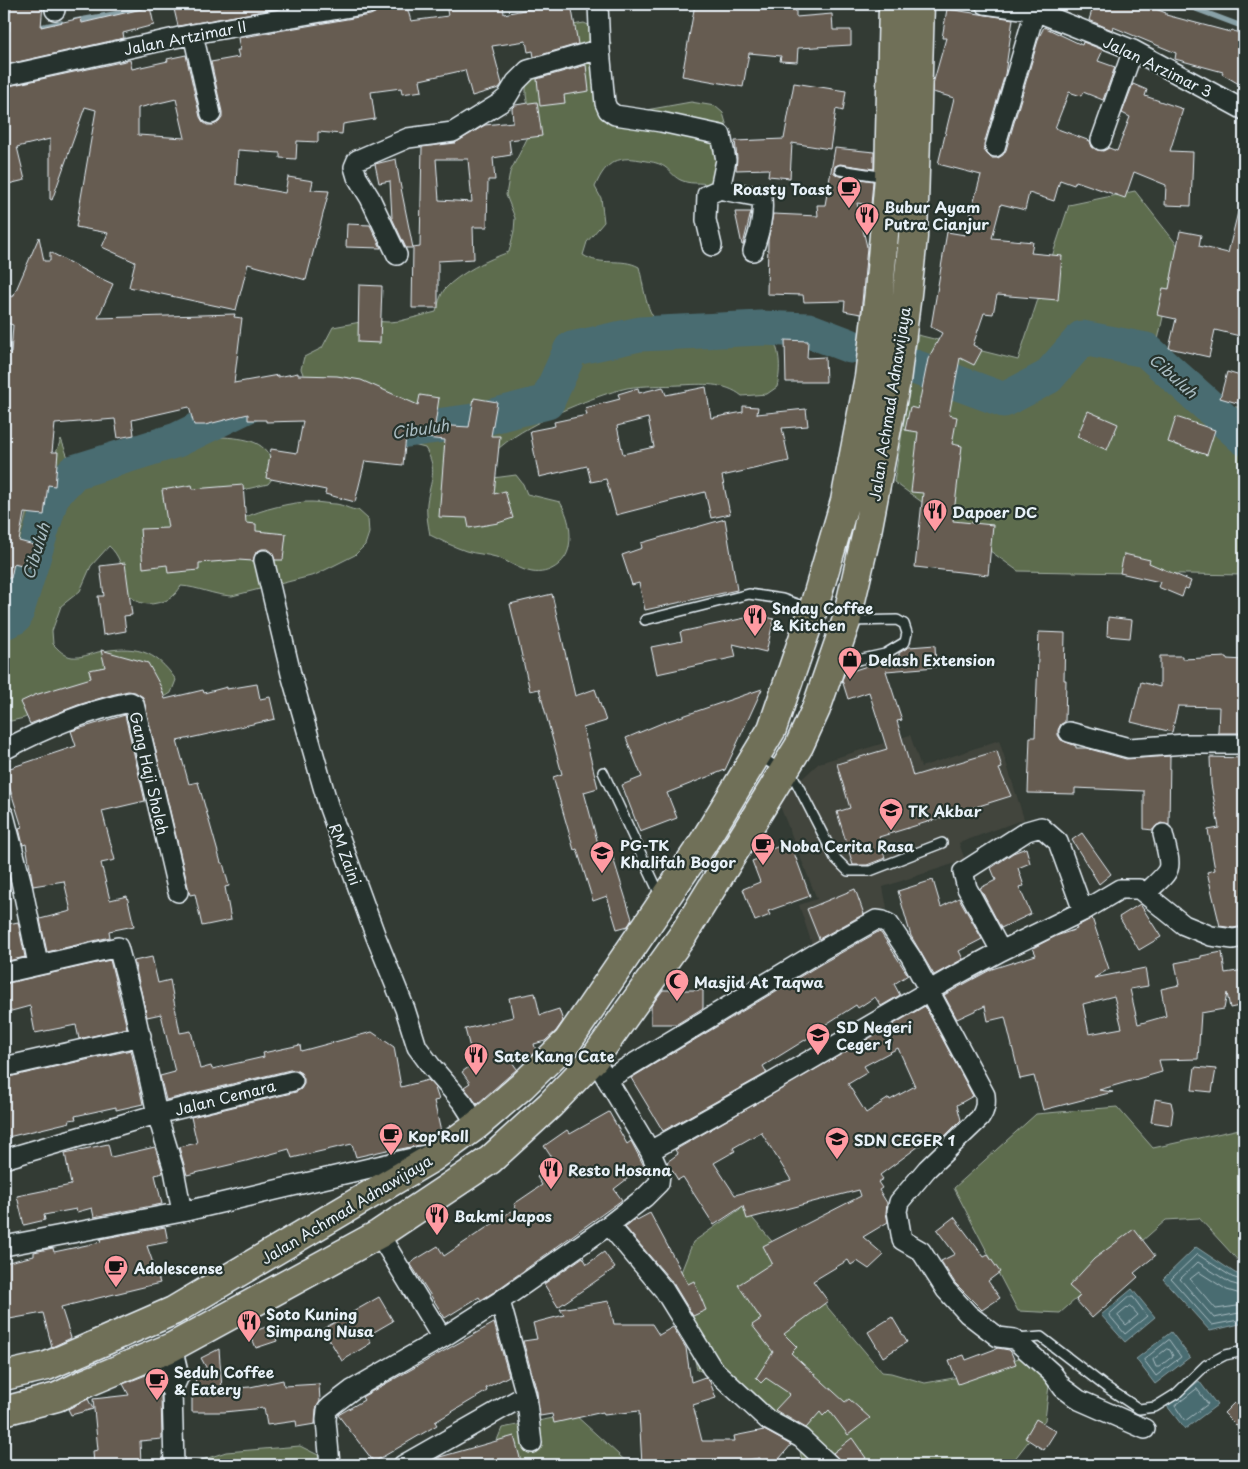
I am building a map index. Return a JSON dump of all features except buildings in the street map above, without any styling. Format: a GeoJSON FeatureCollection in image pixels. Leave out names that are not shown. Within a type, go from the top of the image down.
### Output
{"type":"FeatureCollection","features":[{"type":"Feature","properties":{"kind":"main road","name":"Jalan Achmad Adnawijaya"},"geometry":{"type":"LineString","coordinates":[[4,1376],[47,1366],[173,1311],[432,1158],[477,1125],[522,1086],[568,1041],[703,843],[772,729],[813,610],[844,501],[869,377],[879,292],[889,177],[893,4]]}},
{"type":"Feature","properties":{"kind":"main road","name":"Jalan Achmad Adnawijaya"},"geometry":{"type":"LineString","coordinates":[[601,1069],[799,746],[816,709],[846,622],[867,532],[896,381],[907,294],[913,237],[920,4]]}},
{"type":"Feature","properties":{"kind":"main road"},"geometry":{"type":"LineString","coordinates":[[862,409],[889,414]]}},
{"type":"Feature","properties":{"kind":"main road"},"geometry":{"type":"LineString","coordinates":[[4,1411],[57,1397],[165,1350],[379,1234],[490,1160],[550,1105],[601,1069]]}},
{"type":"Feature","properties":{"kind":"street","name":"Jalan Artzimar II"},"geometry":{"type":"LineString","coordinates":[[4,76],[193,34],[368,4]]}},
{"type":"Feature","properties":{"kind":"street"},"geometry":{"type":"LineString","coordinates":[[598,4],[600,49],[605,102],[608,110],[615,114],[721,135],[726,160],[720,189]]}},
{"type":"Feature","properties":{"kind":"street","name":"Jalan Arzimar 3"},"geometry":{"type":"LineString","coordinates":[[985,4],[1035,12],[1133,50],[1244,110]]}},
{"type":"Feature","properties":{"kind":"street"},"geometry":{"type":"LineString","coordinates":[[995,147],[1035,12]]}},
{"type":"Feature","properties":{"kind":"street"},"geometry":{"type":"LineString","coordinates":[[193,34],[211,114]]}},
{"type":"Feature","properties":{"kind":"street"},"geometry":{"type":"LineString","coordinates":[[397,255],[370,198],[357,177],[354,167],[357,160],[408,138],[453,132],[500,103],[528,70],[600,49]]}},
{"type":"Feature","properties":{"kind":"street"},"geometry":{"type":"LineString","coordinates":[[1101,140],[1133,50]]}},
{"type":"Feature","properties":{"kind":"street"},"geometry":{"type":"LineString","coordinates":[[712,246],[706,220],[707,195],[720,189],[736,194],[762,198],[763,210],[753,251]]}},
{"type":"Feature","properties":{"kind":"street","name":"RM Zaini"},"geometry":{"type":"LineString","coordinates":[[264,560],[291,674],[329,808],[405,1010],[417,1047],[463,1103],[477,1125]]}},
{"type":"Feature","properties":{"kind":"street","name":"Gang Haji Sholeh"},"geometry":{"type":"LineString","coordinates":[[4,750],[50,728],[102,709],[130,702],[134,704],[178,892]]}},
{"type":"Feature","properties":{"kind":"street"},"geometry":{"type":"LineString","coordinates":[[1069,732],[1128,748],[1167,744],[1244,744]]}},
{"type":"Feature","properties":{"kind":"street"},"geometry":{"type":"LineString","coordinates":[[4,815],[12,883],[38,964]]}},
{"type":"Feature","properties":{"kind":"street"},"geometry":{"type":"LineString","coordinates":[[1001,951],[967,888],[963,872],[1026,831],[1041,827],[1058,842],[1083,911]]}},
{"type":"Feature","properties":{"kind":"street"},"geometry":{"type":"LineString","coordinates":[[1146,893],[1169,872],[1170,863],[1163,834]]}},
{"type":"Feature","properties":{"kind":"street"},"geometry":{"type":"LineString","coordinates":[[650,1151],[766,1086],[929,990],[1001,951],[1083,911],[1120,889],[1139,889],[1172,917],[1210,936],[1233,939],[1244,937]]}},
{"type":"Feature","properties":{"kind":"street"},"geometry":{"type":"LineString","coordinates":[[330,1465],[326,1420],[327,1410],[331,1406],[352,1390],[442,1338],[500,1301],[609,1225],[645,1197],[659,1183],[660,1174],[650,1151],[601,1069],[776,977],[876,920],[889,924],[893,929],[929,990],[985,1095],[986,1107],[980,1118],[927,1169],[899,1202],[897,1211],[902,1240],[921,1250],[946,1290],[968,1314],[998,1337],[1014,1339],[1052,1373],[1063,1388],[1079,1400],[1145,1428]]}},
{"type":"Feature","properties":{"kind":"street"},"geometry":{"type":"LineString","coordinates":[[4,974],[38,964],[118,947],[141,1036],[157,1114],[174,1170],[182,1212]]}},
{"type":"Feature","properties":{"kind":"street"},"geometry":{"type":"LineString","coordinates":[[4,1067],[141,1036]]}},
{"type":"Feature","properties":{"kind":"street","name":"Jalan Cemara"},"geometry":{"type":"LineString","coordinates":[[4,1159],[157,1114],[293,1081]]}},
{"type":"Feature","properties":{"kind":"street"},"geometry":{"type":"LineString","coordinates":[[4,1246],[182,1212],[425,1155],[432,1158]]}},
{"type":"Feature","properties":{"kind":"street"},"geometry":{"type":"LineString","coordinates":[[609,1225],[664,1290],[712,1368],[768,1420],[801,1438],[830,1465]]}},
{"type":"Feature","properties":{"kind":"street"},"geometry":{"type":"LineString","coordinates":[[379,1234],[442,1338]]}},
{"type":"Feature","properties":{"kind":"street"},"geometry":{"type":"LineString","coordinates":[[500,1301],[526,1395],[532,1443]]}},
{"type":"Feature","properties":{"kind":"street"},"geometry":{"type":"LineString","coordinates":[[165,1350],[179,1376],[172,1390],[174,1465]]}},
{"type":"Feature","properties":{"kind":"street"},"geometry":{"type":"LineString","coordinates":[[402,1465],[526,1395]]}},
{"type":"Feature","properties":{"kind":"lane"},"geometry":{"type":"LineString","coordinates":[[840,170],[889,177]]}},
{"type":"Feature","properties":{"kind":"lane"},"geometry":{"type":"LineString","coordinates":[[645,620],[749,594],[782,599],[813,610]]}},
{"type":"Feature","properties":{"kind":"lane"},"geometry":{"type":"LineString","coordinates":[[831,666],[885,654],[905,642],[907,633],[904,624],[897,620],[846,622]]}},
{"type":"Feature","properties":{"kind":"lane"},"geometry":{"type":"LineString","coordinates":[[757,754],[794,778],[836,858],[848,871],[870,870],[942,843]]}},
{"type":"Feature","properties":{"kind":"lane"},"geometry":{"type":"LineString","coordinates":[[603,772],[663,902]]}},
{"type":"Feature","properties":{"kind":"lane"},"geometry":{"type":"LineString","coordinates":[[1014,1339],[1041,1337],[1106,1387],[1139,1409],[1155,1407],[1176,1394],[1206,1365],[1225,1355],[1244,1351]]}},
{"type":"Feature","properties":{"kind":"shaded area","name":"TK Akbar"},"geometry":{"type":"Polygon","coordinates":[[[910,735],[921,767],[999,740],[1024,819],[959,843],[965,860],[883,887],[887,908],[812,944],[799,905],[817,899],[778,801],[819,763],[910,735]]]}},
{"type":"Feature","properties":{"kind":"green space"},"geometry":{"type":"Polygon","coordinates":[[[584,23],[606,33],[611,44],[609,57],[611,104],[635,112],[691,102],[715,106],[723,113],[730,137],[713,186],[683,181],[663,166],[637,159],[621,159],[609,165],[595,187],[601,198],[604,222],[587,242],[583,255],[597,261],[632,264],[639,267],[646,299],[652,315],[656,321],[666,328],[670,329],[704,317],[724,314],[743,316],[761,325],[772,338],[778,351],[779,373],[777,387],[767,394],[742,396],[728,388],[704,384],[627,388],[557,413],[506,442],[495,452],[493,478],[516,475],[523,484],[527,494],[560,502],[569,523],[570,541],[564,558],[556,567],[550,570],[532,572],[496,557],[470,552],[430,535],[427,507],[433,469],[425,448],[413,445],[409,438],[306,382],[301,369],[304,357],[322,348],[333,327],[366,321],[400,321],[436,312],[444,290],[450,284],[475,267],[509,252],[515,218],[506,195],[510,172],[532,129],[526,84],[532,61],[537,50],[573,25],[584,23]]]}},
{"type":"Feature","properties":{"kind":"green space"},"geometry":{"type":"Polygon","coordinates":[[[1135,191],[1178,246],[1158,340],[1232,407],[1244,407],[1244,575],[1018,571],[894,482],[918,335],[1018,360],[1069,205],[1135,191]]]}},
{"type":"Feature","properties":{"kind":"green space"},"geometry":{"type":"Polygon","coordinates":[[[223,437],[243,439],[258,444],[269,455],[273,464],[275,475],[268,484],[230,493],[244,518],[268,509],[296,503],[315,502],[339,505],[358,510],[368,519],[369,533],[365,545],[355,555],[315,575],[232,596],[181,586],[168,599],[153,604],[140,602],[129,595],[120,561],[109,546],[91,566],[80,591],[61,606],[52,631],[53,644],[64,654],[72,657],[122,649],[143,652],[160,662],[176,680],[171,693],[137,712],[123,715],[108,715],[99,720],[72,720],[49,712],[36,712],[24,718],[11,721],[4,719],[4,573],[6,564],[23,526],[28,506],[47,478],[61,439],[72,468],[83,466],[104,467],[152,456],[187,442],[223,437]]]}},
{"type":"Feature","properties":{"kind":"green space"},"geometry":{"type":"Polygon","coordinates":[[[1117,1107],[1153,1148],[1244,1128],[1244,1267],[1199,1218],[1166,1220],[1060,1313],[1018,1311],[954,1188],[1036,1114],[1117,1107]]]}},
{"type":"Feature","properties":{"kind":"green space"},"geometry":{"type":"Polygon","coordinates":[[[743,1207],[882,1372],[925,1383],[965,1376],[1037,1352],[1049,1385],[1045,1420],[1010,1465],[803,1465],[797,1438],[757,1405],[697,1369],[688,1333],[666,1310],[693,1242],[743,1207]]]}},
{"type":"Feature","properties":{"kind":"green space"},"geometry":{"type":"Polygon","coordinates":[[[574,1414],[630,1465],[487,1465],[502,1428],[574,1414]]]}},
{"type":"Feature","properties":{"kind":"green space"},"geometry":{"type":"Polygon","coordinates":[[[300,1446],[338,1465],[187,1465],[226,1452],[300,1446]]]}},
{"type":"Feature","properties":{"kind":"water"},"geometry":{"type":"Polygon","coordinates":[[[1196,1247],[1235,1273],[1244,1276],[1244,1323],[1210,1331],[1163,1279],[1196,1247]]]}},
{"type":"Feature","properties":{"kind":"water"},"geometry":{"type":"Polygon","coordinates":[[[1132,1289],[1155,1317],[1125,1342],[1101,1315],[1132,1289]]]}},
{"type":"Feature","properties":{"kind":"water"},"geometry":{"type":"Polygon","coordinates":[[[1171,1332],[1190,1357],[1155,1384],[1136,1359],[1171,1332]]]}},
{"type":"Feature","properties":{"kind":"water"},"geometry":{"type":"Polygon","coordinates":[[[1199,1381],[1217,1405],[1185,1429],[1167,1406],[1199,1381]]]}},
{"type":"Feature","properties":{"kind":"waterway"},"geometry":{"type":"LineString","coordinates":[[75,21],[171,4]]}},
{"type":"Feature","properties":{"kind":"waterway"},"geometry":{"type":"LineString","coordinates":[[1183,4],[1244,27]]}},
{"type":"Feature","properties":{"kind":"waterway"},"geometry":{"type":"LineString","coordinates":[[35,28],[61,23]]}},
{"type":"Feature","properties":{"kind":"waterway","name":"Cibuluh"},"geometry":{"type":"LineString","coordinates":[[393,432],[473,421],[547,402],[571,349],[640,334],[761,328],[808,330],[850,346]]}},
{"type":"Feature","properties":{"kind":"waterway","name":"Cibuluh"},"geometry":{"type":"LineString","coordinates":[[909,365],[1004,400],[1048,377],[1082,338],[1146,350],[1244,438]]}},
{"type":"Feature","properties":{"kind":"waterway","name":"Cibuluh"},"geometry":{"type":"LineString","coordinates":[[4,622],[15,617],[52,496],[74,472],[177,440],[255,402]]}},
{"type":"Feature","properties":{"kind":"place","name":"Roasty Toast"},"geometry":{"type":"Point","coordinates":[849,209]}},
{"type":"Feature","properties":{"kind":"place","name":"Bubur Ayam Putra Cianjur"},"geometry":{"type":"Point","coordinates":[867,236]}},
{"type":"Feature","properties":{"kind":"place","name":"Dapoer DC"},"geometry":{"type":"Point","coordinates":[935,532]}},
{"type":"Feature","properties":{"kind":"place","name":"Snday Coffee & Kitchen"},"geometry":{"type":"Point","coordinates":[755,637]}},
{"type":"Feature","properties":{"kind":"place","name":"Delash Extension"},"geometry":{"type":"Point","coordinates":[850,680]}},
{"type":"Feature","properties":{"kind":"place","name":"TK Akbar"},"geometry":{"type":"Point","coordinates":[891,831]}},
{"type":"Feature","properties":{"kind":"place","name":"Noba Cerita Rasa"},"geometry":{"type":"Point","coordinates":[763,866]}},
{"type":"Feature","properties":{"kind":"place","name":"PG-TK Khalifah Bogor"},"geometry":{"type":"Point","coordinates":[602,874]}},
{"type":"Feature","properties":{"kind":"place","name":"Masjid At Taqwa"},"geometry":{"type":"Point","coordinates":[677,1002]}},
{"type":"Feature","properties":{"kind":"place","name":"SD Negeri Ceger 1"},"geometry":{"type":"Point","coordinates":[818,1056]}},
{"type":"Feature","properties":{"kind":"place","name":"Sate Kang Cate"},"geometry":{"type":"Point","coordinates":[476,1076]}},
{"type":"Feature","properties":{"kind":"place","name":"Kop'Roll"},"geometry":{"type":"Point","coordinates":[391,1156]}},
{"type":"Feature","properties":{"kind":"place","name":"SDN CEGER 1"},"geometry":{"type":"Point","coordinates":[837,1160]}},
{"type":"Feature","properties":{"kind":"place","name":"Resto Hosana"},"geometry":{"type":"Point","coordinates":[551,1190]}},
{"type":"Feature","properties":{"kind":"place","name":"Bakmi Japos"},"geometry":{"type":"Point","coordinates":[437,1236]}},
{"type":"Feature","properties":{"kind":"place","name":"Adolescense"},"geometry":{"type":"Point","coordinates":[116,1288]}},
{"type":"Feature","properties":{"kind":"place","name":"Soto Kuning Simpang Nusa"},"geometry":{"type":"Point","coordinates":[249,1343]}},
{"type":"Feature","properties":{"kind":"place","name":"Seduh Coffee & Eatery"},"geometry":{"type":"Point","coordinates":[157,1401]}}]}
